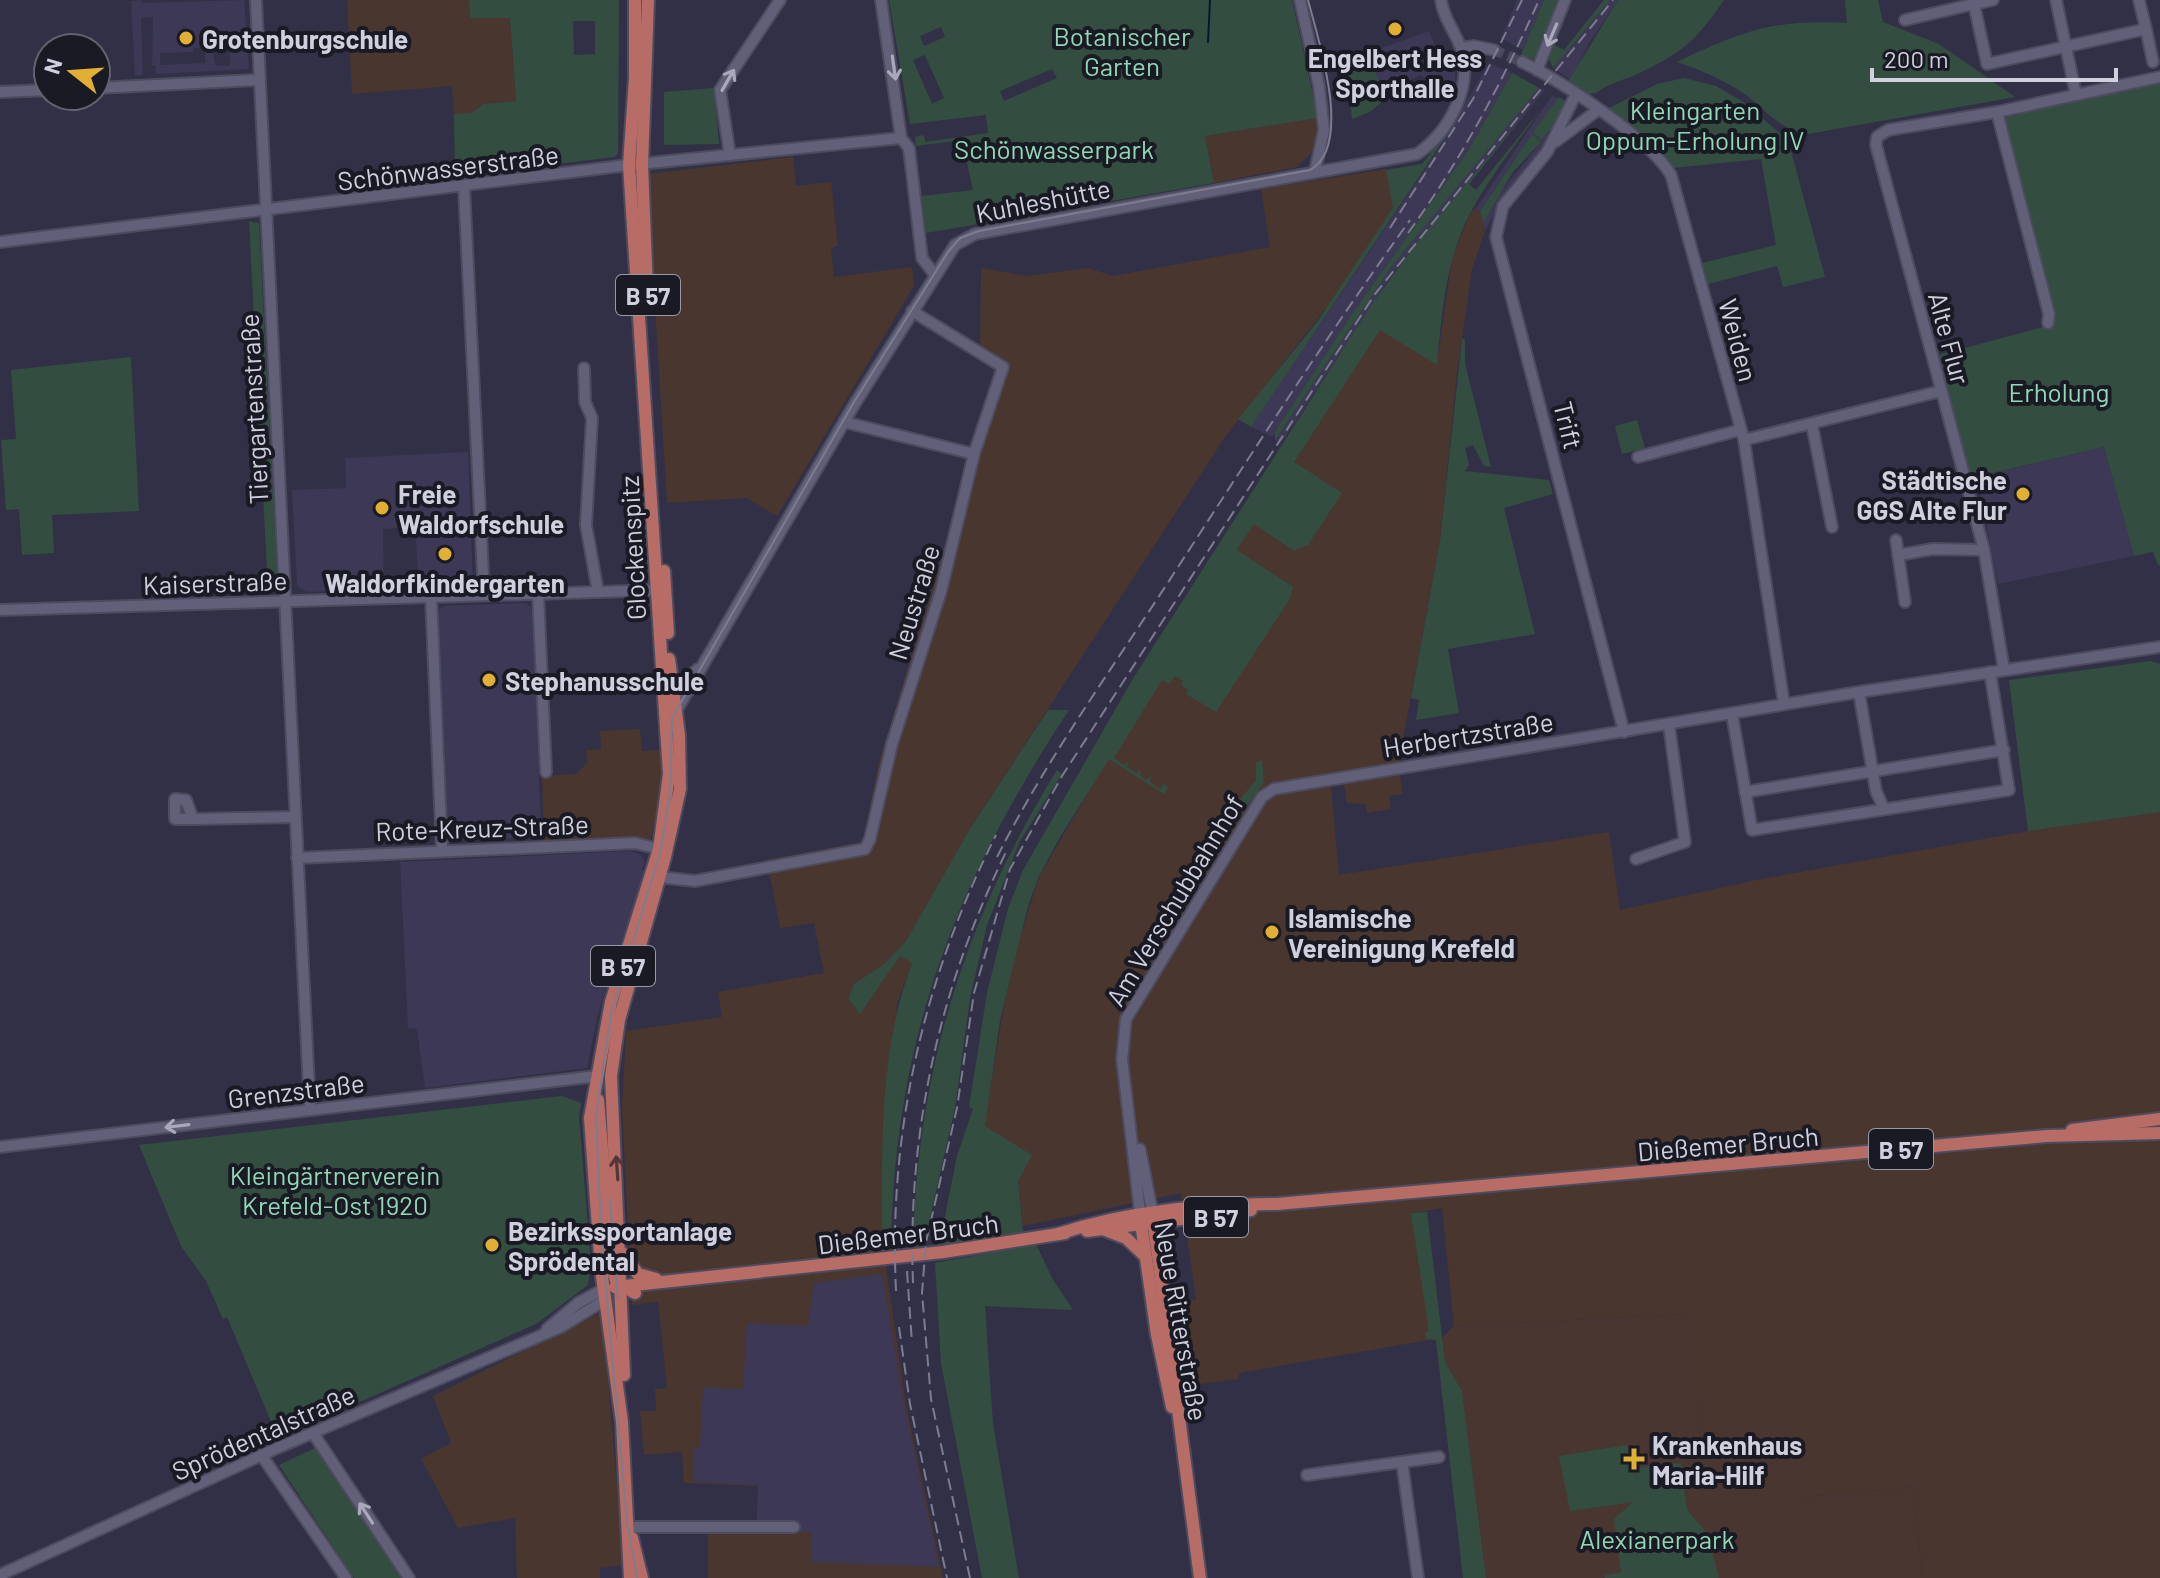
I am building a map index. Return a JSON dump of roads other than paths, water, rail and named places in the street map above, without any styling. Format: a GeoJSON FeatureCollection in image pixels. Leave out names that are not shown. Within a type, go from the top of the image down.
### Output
{"type":"FeatureCollection","features":[{"type":"Feature","properties":{"kind":"main road","name":"Glockenspitz"},"geometry":{"type":"LineString","coordinates":[[596,1080],[611,1002],[662,853],[680,789],[661,590],[636,165],[635,0]]}},
{"type":"Feature","properties":{"kind":"main road","name":"Glockenspitz"},"geometry":{"type":"LineString","coordinates":[[636,165],[648,0]]}},
{"type":"Feature","properties":{"kind":"main road","name":"Glockenspitz"},"geometry":{"type":"LineString","coordinates":[[661,590],[672,689],[671,714]]}},
{"type":"Feature","properties":{"kind":"main road","name":"Glockenspitz"},"geometry":{"type":"LineString","coordinates":[[620,1246],[611,1076],[619,1020],[659,877],[662,853]]}},
{"type":"Feature","properties":{"kind":"main road","name":"B 57"},"geometry":{"type":"LineString","coordinates":[[596,1080],[612,1269],[620,1290]]}},
{"type":"Feature","properties":{"kind":"main road"},"geometry":{"type":"LineString","coordinates":[[596,1080],[590,1137],[604,1294],[622,1422],[630,1578]]}},
{"type":"Feature","properties":{"kind":"main road","name":"Dießemer Bruch"},"geometry":{"type":"LineString","coordinates":[[2047,1136],[2098,1125],[2160,1119]]}},
{"type":"Feature","properties":{"kind":"main road","name":"Dießemer Bruch"},"geometry":{"type":"LineString","coordinates":[[604,1294],[663,1281],[943,1252],[1147,1217],[1218,1217],[1277,1204],[2047,1136],[2160,1133]]}},
{"type":"Feature","properties":{"kind":"main road","name":"Dießemer Bruch"},"geometry":{"type":"LineString","coordinates":[[1058,1234],[1102,1229],[1147,1217]]}},
{"type":"Feature","properties":{"kind":"main road","name":"Neue Ritterstraße"},"geometry":{"type":"LineString","coordinates":[[1147,1217],[1146,1258],[1165,1379],[1180,1437]]}},
{"type":"Feature","properties":{"kind":"main road","name":"Neue Ritterstraße"},"geometry":{"type":"LineString","coordinates":[[1147,1217],[1200,1578]]}},
{"type":"Feature","properties":{"kind":"main road"},"geometry":{"type":"LineString","coordinates":[[1102,1229],[1126,1238],[1146,1258]]}},
{"type":"Feature","properties":{"kind":"main road","name":"B 57"},"geometry":{"type":"LineString","coordinates":[[620,1246],[620,1290]]}},
{"type":"Feature","properties":{"kind":"main road"},"geometry":{"type":"LineString","coordinates":[[620,1246],[628,1265],[638,1274],[663,1281]]}},
{"type":"Feature","properties":{"kind":"main road","name":"Dießemer Bruch"},"geometry":{"type":"LineString","coordinates":[[620,1290],[635,1293],[764,1272]]}},
{"type":"Feature","properties":{"kind":"main road"},"geometry":{"type":"LineString","coordinates":[[620,1290],[624,1389],[622,1422]]}},
{"type":"Feature","properties":{"kind":"main road"},"geometry":{"type":"LineString","coordinates":[[629,1527],[642,1578]]}},
{"type":"Feature","properties":{"kind":"street","name":"Tiergartenstraße"},"geometry":{"type":"LineString","coordinates":[[256,0],[310,1110]]}},
{"type":"Feature","properties":{"kind":"street"},"geometry":{"type":"LineString","coordinates":[[730,155],[720,90],[780,0]]}},
{"type":"Feature","properties":{"kind":"street"},"geometry":{"type":"LineString","coordinates":[[881,0],[887,22],[901,138],[909,148],[922,258],[935,275]]}},
{"type":"Feature","properties":{"kind":"street"},"geometry":{"type":"LineString","coordinates":[[1300,0],[1323,119],[1323,144],[1315,171]]}},
{"type":"Feature","properties":{"kind":"street"},"geometry":{"type":"LineString","coordinates":[[1441,0],[1461,48],[1474,46],[1494,50]]}},
{"type":"Feature","properties":{"kind":"street"},"geometry":{"type":"LineString","coordinates":[[1537,70],[1565,0]]}},
{"type":"Feature","properties":{"kind":"street"},"geometry":{"type":"LineString","coordinates":[[1905,20],[1993,0]]}},
{"type":"Feature","properties":{"kind":"street"},"geometry":{"type":"LineString","coordinates":[[2056,0],[2076,95]]}},
{"type":"Feature","properties":{"kind":"street"},"geometry":{"type":"LineString","coordinates":[[2139,0],[2153,62]]}},
{"type":"Feature","properties":{"kind":"street"},"geometry":{"type":"LineString","coordinates":[[1974,2],[1987,64],[2146,29]]}},
{"type":"Feature","properties":{"kind":"street","name":"Kuhleshütte"},"geometry":{"type":"LineString","coordinates":[[671,714],[844,422],[955,245],[975,234],[1399,157],[1424,148],[1461,98],[1464,72],[1461,48]]}},
{"type":"Feature","properties":{"kind":"street","name":"Weiden"},"geometry":{"type":"LineString","coordinates":[[1522,62],[1598,110],[1653,153],[1671,175],[1742,435],[1784,704]]}},
{"type":"Feature","properties":{"kind":"street"},"geometry":{"type":"LineString","coordinates":[[2048,323],[2049,314],[1997,112],[2160,77]]}},
{"type":"Feature","properties":{"kind":"street"},"geometry":{"type":"LineString","coordinates":[[112,87],[258,80]]}},
{"type":"Feature","properties":{"kind":"street"},"geometry":{"type":"LineString","coordinates":[[0,92],[32,91]]}},
{"type":"Feature","properties":{"kind":"street","name":"Trift"},"geometry":{"type":"LineString","coordinates":[[1575,96],[1552,144],[1503,206],[1496,237],[1624,732]]}},
{"type":"Feature","properties":{"kind":"street","name":"Trift"},"geometry":{"type":"LineString","coordinates":[[1552,144],[1598,110]]}},
{"type":"Feature","properties":{"kind":"street","name":"Alte Flur"},"geometry":{"type":"LineString","coordinates":[[1997,112],[1888,130],[1877,137],[1876,145],[1984,550],[2004,670]]}},
{"type":"Feature","properties":{"kind":"street","name":"Schönwasserstraße"},"geometry":{"type":"LineString","coordinates":[[0,242],[636,165],[901,138]]}},
{"type":"Feature","properties":{"kind":"street"},"geometry":{"type":"LineString","coordinates":[[464,187],[484,595]]}},
{"type":"Feature","properties":{"kind":"street","name":"Neustraße"},"geometry":{"type":"LineString","coordinates":[[659,877],[695,881],[865,849],[892,744],[953,548],[974,454],[1003,367],[912,311]]}},
{"type":"Feature","properties":{"kind":"street"},"geometry":{"type":"LineString","coordinates":[[584,368],[585,402],[592,418],[586,525],[598,592]]}},
{"type":"Feature","properties":{"kind":"street"},"geometry":{"type":"LineString","coordinates":[[1638,457],[1742,435],[1812,425],[1941,391]]}},
{"type":"Feature","properties":{"kind":"street"},"geometry":{"type":"LineString","coordinates":[[844,422],[974,454]]}},
{"type":"Feature","properties":{"kind":"street"},"geometry":{"type":"LineString","coordinates":[[1812,425],[1832,527]]}},
{"type":"Feature","properties":{"kind":"street"},"geometry":{"type":"LineString","coordinates":[[1896,540],[1905,602]]}},
{"type":"Feature","properties":{"kind":"street"},"geometry":{"type":"LineString","coordinates":[[1898,555],[1933,549],[1984,550]]}},
{"type":"Feature","properties":{"kind":"street","name":"Kaiserstraße"},"geometry":{"type":"LineString","coordinates":[[0,610],[661,590]]}},
{"type":"Feature","properties":{"kind":"street"},"geometry":{"type":"LineString","coordinates":[[538,593],[546,772]]}},
{"type":"Feature","properties":{"kind":"street"},"geometry":{"type":"LineString","coordinates":[[431,596],[442,850]]}},
{"type":"Feature","properties":{"kind":"street","name":"Herbertzstraße"},"geometry":{"type":"LineString","coordinates":[[1274,789],[1784,704],[2160,647]]}},
{"type":"Feature","properties":{"kind":"street"},"geometry":{"type":"LineString","coordinates":[[672,689],[702,665]]}},
{"type":"Feature","properties":{"kind":"street"},"geometry":{"type":"LineString","coordinates":[[1732,714],[1752,830],[2009,790],[1990,672]]}},
{"type":"Feature","properties":{"kind":"street"},"geometry":{"type":"LineString","coordinates":[[1859,692],[1876,791],[1884,809]]}},
{"type":"Feature","properties":{"kind":"street"},"geometry":{"type":"LineString","coordinates":[[1636,859],[1685,842],[1669,725]]}},
{"type":"Feature","properties":{"kind":"street"},"geometry":{"type":"LineString","coordinates":[[1745,792],[2004,750]]}},
{"type":"Feature","properties":{"kind":"street","name":"Am Verschubbahnhof"},"geometry":{"type":"LineString","coordinates":[[1147,1217],[1121,1041],[1126,1019],[1262,797],[1274,789]]}},
{"type":"Feature","properties":{"kind":"street"},"geometry":{"type":"LineString","coordinates":[[193,819],[295,817]]}},
{"type":"Feature","properties":{"kind":"street","name":"Rote-Kreuz-Straße"},"geometry":{"type":"LineString","coordinates":[[297,858],[635,843],[662,853]]}},
{"type":"Feature","properties":{"kind":"street","name":"Grenzstraße"},"geometry":{"type":"LineString","coordinates":[[0,1147],[596,1080]]}},
{"type":"Feature","properties":{"kind":"street","name":"Sprödentalstraße"},"geometry":{"type":"LineString","coordinates":[[0,1575],[313,1433],[561,1327],[604,1294]]}},
{"type":"Feature","properties":{"kind":"street"},"geometry":{"type":"LineString","coordinates":[[313,1433],[409,1578]]}},
{"type":"Feature","properties":{"kind":"street"},"geometry":{"type":"LineString","coordinates":[[262,1456],[346,1578]]}},
{"type":"Feature","properties":{"kind":"street"},"geometry":{"type":"LineString","coordinates":[[1307,1475],[1439,1457]]}},
{"type":"Feature","properties":{"kind":"street"},"geometry":{"type":"LineString","coordinates":[[1402,1462],[1418,1578]]}},
{"type":"Feature","properties":{"kind":"street"},"geometry":{"type":"LineString","coordinates":[[629,1527],[794,1527]]}},
{"type":"Feature","properties":{"kind":"waterway"},"geometry":{"type":"LineString","coordinates":[[1208,42],[1210,0]]}},
{"type":"Feature","properties":{"kind":"tunnel"},"geometry":{"type":"LineString","coordinates":[[1494,50],[1522,62]]}},
{"type":"Feature","properties":{"kind":"tram line"},"geometry":{"type":"LineString","coordinates":[[637,1578],[627,1522],[601,1231],[596,1115],[611,1014],[661,850],[670,794],[672,718],[854,402],[948,252],[960,238],[979,231],[1310,170],[1323,157],[1330,139],[1329,91],[1308,0]]}},
{"type":"Feature","properties":{"kind":"tram line"},"geometry":{"type":"LineString","coordinates":[[610,1200],[618,1299]]}},
{"type":"Feature","properties":{"kind":"railway"},"geometry":{"type":"LineString","coordinates":[[1390,228],[1473,99],[1522,0]]}},
{"type":"Feature","properties":{"kind":"railway"},"geometry":{"type":"LineString","coordinates":[[1408,233],[1480,120],[1539,0]]}},
{"type":"Feature","properties":{"kind":"railway"},"geometry":{"type":"LineString","coordinates":[[970,1578],[931,1399],[922,1293],[926,1242],[957,1108],[974,993],[1010,869],[1062,776],[1375,294],[1613,0]]}},
{"type":"Feature","properties":{"kind":"railway"},"geometry":{"type":"LineString","coordinates":[[997,857],[1078,718],[1317,355],[1410,220]]}},
{"type":"Feature","properties":{"kind":"railway"},"geometry":{"type":"LineString","coordinates":[[896,1291],[898,1172],[916,1057],[949,944],[996,835]]}},
{"type":"Feature","properties":{"kind":"railway"},"geometry":{"type":"LineString","coordinates":[[913,1283],[916,1170],[922,1115],[933,1060],[963,954],[1007,850]]}},
{"type":"Feature","properties":{"kind":"railway"},"geometry":{"type":"LineString","coordinates":[[907,1271],[912,1343]]}},
{"type":"Feature","properties":{"kind":"railway"},"geometry":{"type":"LineString","coordinates":[[899,1327],[910,1404],[947,1578]]}},
{"type":"Feature","properties":{"kind":"place","name":"Engelbert Hess Sporthalle"},"geometry":{"type":"Point","coordinates":[1395,29]}},
{"type":"Feature","properties":{"kind":"place","name":"Grotenburgschule"},"geometry":{"type":"Point","coordinates":[186,38]}},
{"type":"Feature","properties":{"kind":"place","name":"Städtische GGS Alte Flur"},"geometry":{"type":"Point","coordinates":[2023,494]}},
{"type":"Feature","properties":{"kind":"place","name":"Freie Waldorfschule"},"geometry":{"type":"Point","coordinates":[382,508]}},
{"type":"Feature","properties":{"kind":"place","name":"Waldorfkindergarten"},"geometry":{"type":"Point","coordinates":[445,554]}},
{"type":"Feature","properties":{"kind":"place","name":"Stephanusschule"},"geometry":{"type":"Point","coordinates":[489,680]}},
{"type":"Feature","properties":{"kind":"place","name":"Islamische Vereinigung Krefeld"},"geometry":{"type":"Point","coordinates":[1272,932]}},
{"type":"Feature","properties":{"kind":"place","name":"Bezirkssportanlage Sprödental"},"geometry":{"type":"Point","coordinates":[492,1245]}},
{"type":"Feature","properties":{"kind":"place","name":"Krankenhaus Maria-Hilf"},"geometry":{"type":"Point","coordinates":[1634,1459]}},
{"type":"Feature","properties":{"kind":"park label","name":"Botanischer Garten"},"geometry":{"type":"Point","coordinates":[1122,50]}},
{"type":"Feature","properties":{"kind":"park label","name":"Kleingarten Oppum-Erholung IV"},"geometry":{"type":"Point","coordinates":[1695,124]}},
{"type":"Feature","properties":{"kind":"park label","name":"Schönwasserpark"},"geometry":{"type":"Point","coordinates":[1054,148]}},
{"type":"Feature","properties":{"kind":"park label","name":"Erholung"},"geometry":{"type":"Point","coordinates":[2059,391]}},
{"type":"Feature","properties":{"kind":"park label","name":"Kleingärtnerverein Krefeld-Ost 1920"},"geometry":{"type":"Point","coordinates":[335,1189]}},
{"type":"Feature","properties":{"kind":"park label","name":"Alexianerpark"},"geometry":{"type":"Point","coordinates":[1657,1538]}}]}
